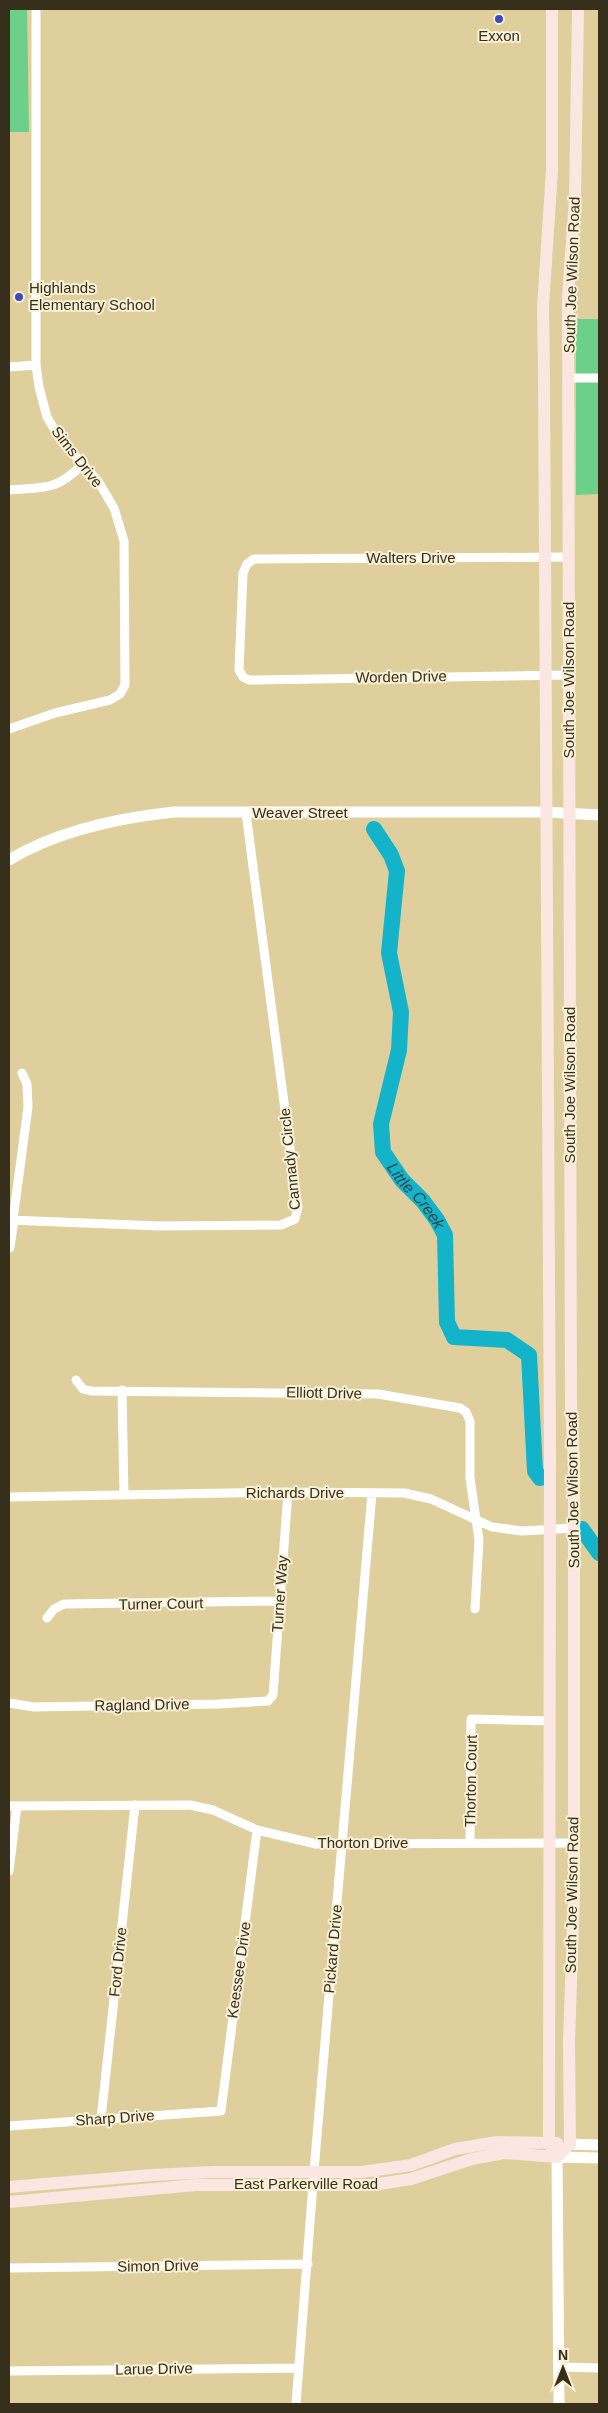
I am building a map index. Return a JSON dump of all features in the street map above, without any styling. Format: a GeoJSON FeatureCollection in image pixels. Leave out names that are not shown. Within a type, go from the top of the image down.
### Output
{"type":"FeatureCollection","features":[{"type":"Feature","properties":{"kind":"main road","name":"South Joe Wilson Road"},"geometry":{"type":"LineString","coordinates":[[548,2143],[550,1528],[544,307],[552,170],[552,9]]}},
{"type":"Feature","properties":{"kind":"main road","name":"South Joe Wilson Road"},"geometry":{"type":"LineString","coordinates":[[570,2144],[569,2042],[574,1842],[575,1528],[574,1463],[570,1410],[568,297],[576,199],[578,9]]}},
{"type":"Feature","properties":{"kind":"main road","name":"East Parkerville Road"},"geometry":{"type":"LineString","coordinates":[[9,2187],[152,2175],[369,2171],[411,2165],[455,2149],[497,2142],[570,2144]]}},
{"type":"Feature","properties":{"kind":"main road"},"geometry":{"type":"LineString","coordinates":[[548,2143],[557,2157],[570,2144]]}},
{"type":"Feature","properties":{"kind":"main road","name":"East Parkerville Road"},"geometry":{"type":"LineString","coordinates":[[9,2202],[196,2185],[373,2185],[411,2179],[472,2159],[504,2153],[557,2157]]}},
{"type":"Feature","properties":{"kind":"street","name":"Sims Drive"},"geometry":{"type":"LineString","coordinates":[[9,729],[55,714],[110,700],[120,694],[125,685],[124,541],[114,508],[98,481],[60,439],[47,417],[39,387],[36,365],[36,9]]}},
{"type":"Feature","properties":{"kind":"street"},"geometry":{"type":"LineString","coordinates":[[9,367],[36,365]]}},
{"type":"Feature","properties":{"kind":"street"},"geometry":{"type":"LineString","coordinates":[[568,378],[599,378]]}},
{"type":"Feature","properties":{"kind":"street"},"geometry":{"type":"LineString","coordinates":[[9,490],[54,487],[67,480],[83,464]]}},
{"type":"Feature","properties":{"kind":"street","name":"Walters Drive"},"geometry":{"type":"LineString","coordinates":[[239,670],[243,573],[247,564],[254,559],[568,557]]}},
{"type":"Feature","properties":{"kind":"street","name":"Worden Drive"},"geometry":{"type":"LineString","coordinates":[[239,670],[243,677],[249,680],[568,675]]}},
{"type":"Feature","properties":{"kind":"street","name":"Weaver Street"},"geometry":{"type":"LineString","coordinates":[[9,860],[54,839],[135,816],[174,812],[546,812],[599,815]]}},
{"type":"Feature","properties":{"kind":"street","name":"Cannady Circle"},"geometry":{"type":"LineString","coordinates":[[11,1220],[160,1226],[281,1225],[295,1219],[298,1208],[246,813]]}},
{"type":"Feature","properties":{"kind":"street"},"geometry":{"type":"LineString","coordinates":[[9,1247],[11,1220],[28,1107],[27,1084],[22,1073]]}},
{"type":"Feature","properties":{"kind":"street","name":"Elliott Drive"},"geometry":{"type":"LineString","coordinates":[[76,1380],[82,1389],[90,1391],[378,1394],[460,1408],[466,1412],[470,1421],[470,1478],[479,1540],[475,1610]]}},
{"type":"Feature","properties":{"kind":"street"},"geometry":{"type":"LineString","coordinates":[[122,1390],[124,1495]]}},
{"type":"Feature","properties":{"kind":"street","name":"Richards Drive"},"geometry":{"type":"LineString","coordinates":[[9,1497],[288,1492],[404,1494],[431,1499],[492,1527],[522,1530],[575,1528]]}},
{"type":"Feature","properties":{"kind":"street","name":"Turner Way"},"geometry":{"type":"LineString","coordinates":[[273,1695],[288,1492]]}},
{"type":"Feature","properties":{"kind":"street","name":"Pickard Drive"},"geometry":{"type":"LineString","coordinates":[[296,2404],[341,1843],[372,1493]]}},
{"type":"Feature","properties":{"kind":"street","name":"Turner Court"},"geometry":{"type":"LineString","coordinates":[[47,1618],[54,1610],[64,1604],[280,1601]]}},
{"type":"Feature","properties":{"kind":"street","name":"Ragland Drive"},"geometry":{"type":"LineString","coordinates":[[9,1703],[34,1706],[218,1704],[262,1702],[268,1701],[273,1695]]}},
{"type":"Feature","properties":{"kind":"street","name":"Thorton Court"},"geometry":{"type":"LineString","coordinates":[[470,1842],[471,1719],[550,1720]]}},
{"type":"Feature","properties":{"kind":"street","name":"Ford Drive"},"geometry":{"type":"LineString","coordinates":[[101,2119],[135,1805]]}},
{"type":"Feature","properties":{"kind":"street","name":"Thorton Drive"},"geometry":{"type":"LineString","coordinates":[[13,1806],[190,1805],[213,1810],[258,1830],[316,1844],[574,1842]]}},
{"type":"Feature","properties":{"kind":"street"},"geometry":{"type":"LineString","coordinates":[[9,1871],[13,1806]]}},
{"type":"Feature","properties":{"kind":"street","name":"Keessee Drive"},"geometry":{"type":"LineString","coordinates":[[221,2111],[258,1830]]}},
{"type":"Feature","properties":{"kind":"street","name":"Sharp Drive"},"geometry":{"type":"LineString","coordinates":[[9,2126],[221,2111]]}},
{"type":"Feature","properties":{"kind":"street","name":"East Parkerville Road"},"geometry":{"type":"LineString","coordinates":[[570,2144],[599,2146]]}},
{"type":"Feature","properties":{"kind":"street"},"geometry":{"type":"LineString","coordinates":[[557,2157],[559,2404]]}},
{"type":"Feature","properties":{"kind":"street","name":"East Parkerville Road"},"geometry":{"type":"LineString","coordinates":[[557,2157],[599,2158]]}},
{"type":"Feature","properties":{"kind":"street","name":"Simon Drive"},"geometry":{"type":"LineString","coordinates":[[9,2268],[308,2264]]}},
{"type":"Feature","properties":{"kind":"street"},"geometry":{"type":"LineString","coordinates":[[559,2367],[599,2368]]}},
{"type":"Feature","properties":{"kind":"street","name":"Larue Drive"},"geometry":{"type":"LineString","coordinates":[[9,2371],[298,2368]]}},
{"type":"Feature","properties":{"kind":"green space"},"geometry":{"type":"Polygon","coordinates":[[[9,9],[27,9],[29,132],[9,132],[9,9]]]}},
{"type":"Feature","properties":{"kind":"green space"},"geometry":{"type":"Polygon","coordinates":[[[576,319],[599,319],[599,494],[576,495],[576,319]]]}},
{"type":"Feature","properties":{"kind":"waterway","name":"Little Creek"},"geometry":{"type":"LineString","coordinates":[[374,829],[391,855],[397,871],[389,953],[401,1012],[399,1050],[381,1124],[383,1152],[402,1180],[423,1201],[445,1235],[447,1322],[454,1337],[507,1340],[529,1355],[535,1471],[540,1478]]}},
{"type":"Feature","properties":{"kind":"waterway","name":"Little Creek"},"geometry":{"type":"LineString","coordinates":[[582,1529],[599,1553]]}},
{"type":"Feature","properties":{"kind":"place","name":"Exxon"},"geometry":{"type":"Point","coordinates":[499,19]}},
{"type":"Feature","properties":{"kind":"place","name":"Highlands Elementary School"},"geometry":{"type":"Point","coordinates":[19,297]}}]}
